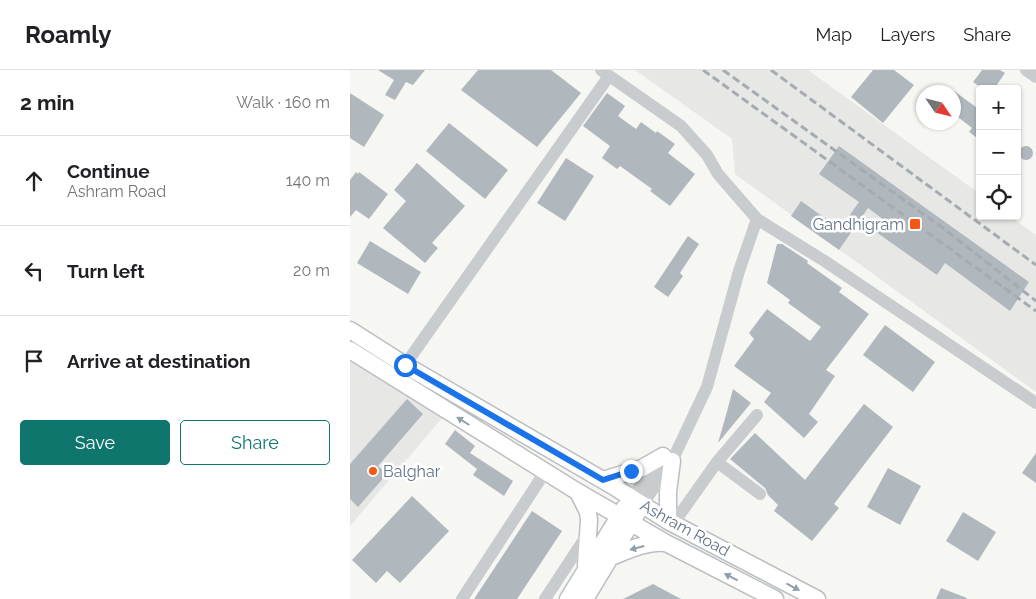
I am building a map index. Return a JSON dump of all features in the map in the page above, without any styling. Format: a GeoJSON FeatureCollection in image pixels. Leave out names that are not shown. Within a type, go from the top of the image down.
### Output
{"type":"FeatureCollection","features":[{"type":"Feature","properties":{"kind":"main road","name":"Ashram Road"},"geometry":{"type":"LineString","coordinates":[[350,330],[405,365],[603,480],[670,523],[817,599]]}},
{"type":"Feature","properties":{"kind":"main road","name":"Ashram Road"},"geometry":{"type":"LineString","coordinates":[[350,350],[545,472],[666,544],[775,599]]}},
{"type":"Feature","properties":{"kind":"main road"},"geometry":{"type":"LineString","coordinates":[[603,480],[642,468],[671,455],[668,492],[670,523]]}},
{"type":"Feature","properties":{"kind":"main road"},"geometry":{"type":"LineString","coordinates":[[578,492],[588,512],[589,532],[586,570]]}},
{"type":"Feature","properties":{"kind":"main road"},"geometry":{"type":"LineString","coordinates":[[568,599],[586,570],[637,502]]}},
{"type":"Feature","properties":{"kind":"main road"},"geometry":{"type":"LineString","coordinates":[[585,599],[609,558],[625,519]]}},
{"type":"Feature","properties":{"kind":"main road"},"geometry":{"type":"LineString","coordinates":[[609,558],[657,542],[666,544]]}},
{"type":"Feature","properties":{"kind":"street"},"geometry":{"type":"LineString","coordinates":[[1026,70],[1036,78]]}},
{"type":"Feature","properties":{"kind":"street"},"geometry":{"type":"LineString","coordinates":[[405,365],[605,73],[681,126],[707,155],[718,174],[757,219],[826,262],[1036,403]]}},
{"type":"Feature","properties":{"kind":"street"},"geometry":{"type":"LineString","coordinates":[[637,502],[671,455],[693,419],[707,387],[739,271],[757,219]]}},
{"type":"Feature","properties":{"kind":"street"},"geometry":{"type":"LineString","coordinates":[[670,523],[717,462],[758,415]]}},
{"type":"Feature","properties":{"kind":"street"},"geometry":{"type":"LineString","coordinates":[[717,462],[760,494]]}},
{"type":"Feature","properties":{"kind":"street"},"geometry":{"type":"LineString","coordinates":[[462,599],[545,472]]}},
{"type":"Feature","properties":{"kind":"street"},"geometry":{"type":"LineString","coordinates":[[545,599],[589,532]]}},
{"type":"Feature","properties":{"kind":"shaded area"},"geometry":{"type":"Polygon","coordinates":[[[635,70],[808,70],[976,191],[976,220],[1015,220],[1036,235],[1036,392],[735,174],[732,139],[635,70]]]}},
{"type":"Feature","properties":{"kind":"shaded area","name":"Balghar"},"geometry":{"type":"Polygon","coordinates":[[[352,360],[443,417],[350,526],[350,363],[352,360]]]}},
{"type":"Feature","properties":{"kind":"building"},"geometry":{"type":"Polygon","coordinates":[[[378,70],[425,70],[413,85],[406,82],[395,100],[385,95],[394,80],[378,70]]]}},
{"type":"Feature","properties":{"kind":"building"},"geometry":{"type":"Polygon","coordinates":[[[478,70],[551,70],[581,93],[537,147],[461,90],[478,70]]]}},
{"type":"Feature","properties":{"kind":"building"},"geometry":{"type":"Polygon","coordinates":[[[873,70],[894,70],[914,85],[883,123],[851,97],[873,70]]]}},
{"type":"Feature","properties":{"kind":"building"},"geometry":{"type":"Polygon","coordinates":[[[982,70],[1000,70],[1005,73],[997,85],[977,85],[973,82],[982,70]]]}},
{"type":"Feature","properties":{"kind":"building"},"geometry":{"type":"Polygon","coordinates":[[[350,93],[384,115],[364,147],[350,138],[350,93]]]}},
{"type":"Feature","properties":{"kind":"building"},"geometry":{"type":"Polygon","coordinates":[[[607,93],[625,106],[618,116],[636,129],[641,122],[675,144],[668,153],[695,174],[670,206],[650,191],[652,189],[620,166],[617,169],[602,158],[610,146],[583,126],[607,93]]]}},
{"type":"Feature","properties":{"kind":"building"},"geometry":{"type":"Polygon","coordinates":[[[961,96],[976,107],[976,137],[969,132],[972,128],[961,119],[961,96]]]}},
{"type":"Feature","properties":{"kind":"building"},"geometry":{"type":"Polygon","coordinates":[[[449,123],[508,170],[485,199],[426,151],[449,123]]]}},
{"type":"Feature","properties":{"kind":"building","name":"Gandhigram"},"geometry":{"type":"Polygon","coordinates":[[[839,146],[1029,282],[1010,311],[945,263],[937,275],[876,232],[884,220],[868,208],[839,250],[791,216],[801,201],[840,229],[859,202],[819,174],[839,146]]]}},
{"type":"Feature","properties":{"kind":"building"},"geometry":{"type":"Polygon","coordinates":[[[1023,146],[1029,146],[1033,150],[1033,156],[1029,160],[1021,158],[1021,148],[1023,146]]]}},
{"type":"Feature","properties":{"kind":"building"},"geometry":{"type":"Polygon","coordinates":[[[566,158],[594,176],[565,221],[537,203],[566,158]]]}},
{"type":"Feature","properties":{"kind":"building"},"geometry":{"type":"Polygon","coordinates":[[[417,163],[465,206],[432,243],[438,248],[425,263],[383,228],[406,201],[394,190],[417,163]]]}},
{"type":"Feature","properties":{"kind":"building"},"geometry":{"type":"Polygon","coordinates":[[[356,172],[358,174],[359,172],[388,194],[369,219],[356,210],[350,217],[350,180],[356,172]]]}},
{"type":"Feature","properties":{"kind":"building"},"geometry":{"type":"Polygon","coordinates":[[[688,236],[699,244],[680,273],[683,276],[668,297],[654,287],[688,236]]]}},
{"type":"Feature","properties":{"kind":"building"},"geometry":{"type":"Polygon","coordinates":[[[370,241],[421,272],[408,294],[357,263],[370,241]]]}},
{"type":"Feature","properties":{"kind":"building"},"geometry":{"type":"Polygon","coordinates":[[[777,244],[782,244],[808,261],[807,263],[842,288],[839,292],[869,314],[826,370],[835,376],[809,414],[818,422],[804,438],[764,402],[771,393],[734,366],[754,339],[749,333],[767,309],[810,341],[821,327],[788,303],[790,300],[767,283],[777,244]]]}},
{"type":"Feature","properties":{"kind":"building"},"geometry":{"type":"Polygon","coordinates":[[[885,325],[935,362],[913,392],[863,355],[885,325]]]}},
{"type":"Feature","properties":{"kind":"building"},"geometry":{"type":"Polygon","coordinates":[[[733,389],[751,403],[718,443],[726,415],[733,389]]]}},
{"type":"Feature","properties":{"kind":"building"},"geometry":{"type":"Polygon","coordinates":[[[407,399],[423,414],[378,466],[387,474],[358,507],[350,499],[350,464],[407,399]]]}},
{"type":"Feature","properties":{"kind":"building"},"geometry":{"type":"Polygon","coordinates":[[[864,404],[893,427],[834,504],[839,508],[812,541],[774,511],[778,505],[768,495],[765,488],[730,459],[755,433],[805,480],[864,404]]]}},
{"type":"Feature","properties":{"kind":"building"},"geometry":{"type":"Polygon","coordinates":[[[455,430],[475,446],[470,453],[513,481],[504,496],[473,475],[477,469],[445,444],[455,430]]]}},
{"type":"Feature","properties":{"kind":"building"},"geometry":{"type":"Polygon","coordinates":[[[1036,453],[1036,483],[1022,473],[1036,453]]]}},
{"type":"Feature","properties":{"kind":"building"},"geometry":{"type":"Polygon","coordinates":[[[888,468],[921,486],[900,525],[867,507],[888,468]]]}},
{"type":"Feature","properties":{"kind":"building"},"geometry":{"type":"Polygon","coordinates":[[[412,496],[449,531],[400,583],[387,571],[376,583],[352,560],[412,496]]]}},
{"type":"Feature","properties":{"kind":"building"},"geometry":{"type":"Polygon","coordinates":[[[532,511],[562,531],[517,599],[474,599],[532,511]]]}},
{"type":"Feature","properties":{"kind":"building"},"geometry":{"type":"Polygon","coordinates":[[[963,512],[996,532],[978,561],[946,541],[963,512]]]}},
{"type":"Feature","properties":{"kind":"building"},"geometry":{"type":"Polygon","coordinates":[[[653,584],[681,599],[623,599],[653,584]]]}},
{"type":"Feature","properties":{"kind":"building"},"geometry":{"type":"Polygon","coordinates":[[[941,588],[967,598],[936,599],[941,588]]]}},
{"type":"Feature","properties":{"kind":"railway"},"geometry":{"type":"LineString","coordinates":[[703,70],[1036,311]]}},
{"type":"Feature","properties":{"kind":"railway"},"geometry":{"type":"LineString","coordinates":[[723,70],[943,228],[1036,301]]}},
{"type":"Feature","properties":{"kind":"railway"},"geometry":{"type":"LineString","coordinates":[[771,70],[1036,265]]}},
{"type":"Feature","properties":{"kind":"place","name":"Gandhigram"},"geometry":{"type":"Point","coordinates":[915,224]}},
{"type":"Feature","properties":{"kind":"place","name":"Balghar"},"geometry":{"type":"Point","coordinates":[373,471]}},
{"type":"Feature","properties":{"kind":"route"},"geometry":{"type":"LineString","coordinates":[[405,365],[603,480],[631,471]]}}]}
